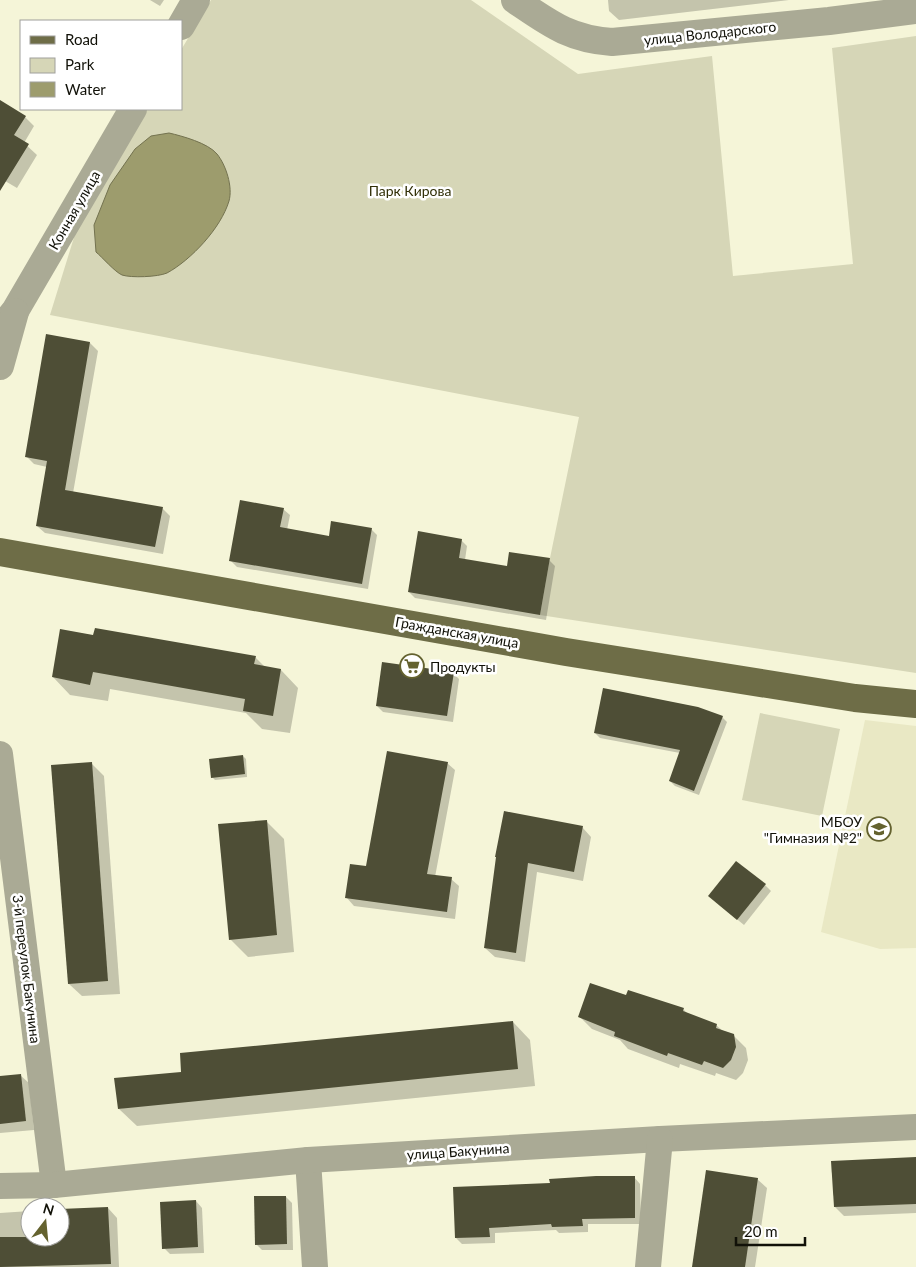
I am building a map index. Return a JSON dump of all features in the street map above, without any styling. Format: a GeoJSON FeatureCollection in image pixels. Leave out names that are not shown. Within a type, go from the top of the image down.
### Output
{"type":"FeatureCollection","features":[{"type":"Feature","properties":{"kind":"main road","name":"Гражданская улица"},"geometry":{"type":"LineString","coordinates":[[0,552],[566,652],[855,698],[916,704]]}},
{"type":"Feature","properties":{"kind":"street"},"geometry":{"type":"LineString","coordinates":[[182,24],[196,0]]}},
{"type":"Feature","properties":{"kind":"street","name":"улица Володарского"},"geometry":{"type":"LineString","coordinates":[[515,0],[565,32],[583,38],[612,42],[829,22],[916,10]]}},
{"type":"Feature","properties":{"kind":"street","name":"Конная улица"},"geometry":{"type":"LineString","coordinates":[[0,366],[7,320],[132,110]]}},
{"type":"Feature","properties":{"kind":"street","name":"3-й переулок Бакунина"},"geometry":{"type":"LineString","coordinates":[[0,754],[54,1185]]}},
{"type":"Feature","properties":{"kind":"street","name":"улица Бакунина"},"geometry":{"type":"LineString","coordinates":[[0,1186],[54,1185],[308,1160],[660,1138],[916,1127]]}},
{"type":"Feature","properties":{"kind":"street"},"geometry":{"type":"LineString","coordinates":[[648,1267],[660,1138]]}},
{"type":"Feature","properties":{"kind":"street"},"geometry":{"type":"LineString","coordinates":[[308,1160],[315,1267]]}},
{"type":"Feature","properties":{"kind":"shaded area","name":"МБОУ \"Гимназия №2\""},"geometry":{"type":"Polygon","coordinates":[[[865,720],[916,726],[916,948],[880,949],[821,932],[865,720]]]}},
{"type":"Feature","properties":{"kind":"green space","name":"Парк Кирова"},"geometry":{"type":"Polygon","coordinates":[[[211,0],[471,0],[578,74],[712,56],[733,276],[853,264],[832,48],[916,36],[916,673],[540,615],[579,417],[50,315],[80,218],[145,110],[182,110],[182,48],[211,0]]]}},
{"type":"Feature","properties":{"kind":"green space"},"geometry":{"type":"Polygon","coordinates":[[[760,713],[840,729],[822,816],[742,800],[760,713]]]}},
{"type":"Feature","properties":{"kind":"water"},"geometry":{"type":"Polygon","coordinates":[[[169,133],[208,146],[217,154],[228,176],[229,201],[219,222],[204,242],[176,267],[167,273],[157,275],[138,277],[122,275],[96,252],[94,225],[110,185],[135,149],[151,136],[169,133]]]}},
{"type":"Feature","properties":{"kind":"building"},"geometry":{"type":"Polygon","coordinates":[[[0,100],[26,116],[14,135],[29,144],[0,191],[0,100]]]}},
{"type":"Feature","properties":{"kind":"building"},"geometry":{"type":"Polygon","coordinates":[[[46,334],[90,342],[65,490],[163,507],[155,547],[36,526],[47,461],[25,457],[46,334]]]}},
{"type":"Feature","properties":{"kind":"building"},"geometry":{"type":"Polygon","coordinates":[[[240,500],[284,508],[280,527],[329,536],[331,521],[372,528],[362,584],[229,561],[240,500]]]}},
{"type":"Feature","properties":{"kind":"building"},"geometry":{"type":"Polygon","coordinates":[[[418,531],[462,539],[459,558],[507,566],[509,552],[550,558],[540,615],[408,592],[418,531]]]}},
{"type":"Feature","properties":{"kind":"building"},"geometry":{"type":"Polygon","coordinates":[[[95,628],[256,656],[254,664],[281,669],[273,716],[243,711],[245,699],[93,672],[90,685],[52,677],[60,629],[93,635],[95,628]]]}},
{"type":"Feature","properties":{"kind":"building"},"geometry":{"type":"Polygon","coordinates":[[[382,662],[454,672],[447,716],[376,706],[382,662]]]}},
{"type":"Feature","properties":{"kind":"building"},"geometry":{"type":"Polygon","coordinates":[[[603,688],[698,707],[723,716],[694,791],[669,781],[680,750],[594,733],[603,688]]]}},
{"type":"Feature","properties":{"kind":"building"},"geometry":{"type":"Polygon","coordinates":[[[387,751],[448,762],[427,874],[452,877],[447,912],[345,898],[350,864],[366,866],[387,751]]]}},
{"type":"Feature","properties":{"kind":"building"},"geometry":{"type":"Polygon","coordinates":[[[243,755],[245,774],[211,778],[209,759],[243,755]]]}},
{"type":"Feature","properties":{"kind":"building"},"geometry":{"type":"Polygon","coordinates":[[[92,762],[108,981],[68,984],[51,765],[92,762]]]}},
{"type":"Feature","properties":{"kind":"building"},"geometry":{"type":"Polygon","coordinates":[[[504,811],[583,826],[574,872],[528,863],[516,953],[484,948],[495,857],[504,811]]]}},
{"type":"Feature","properties":{"kind":"building"},"geometry":{"type":"Polygon","coordinates":[[[267,820],[277,935],[229,940],[218,824],[267,820]]]}},
{"type":"Feature","properties":{"kind":"building"},"geometry":{"type":"Polygon","coordinates":[[[736,861],[766,884],[737,920],[708,896],[736,861]]]}},
{"type":"Feature","properties":{"kind":"building"},"geometry":{"type":"Polygon","coordinates":[[[590,983],[626,995],[628,990],[684,1008],[683,1011],[717,1024],[716,1028],[734,1034],[736,1047],[731,1060],[723,1068],[704,1061],[702,1065],[668,1053],[667,1056],[614,1036],[615,1032],[578,1017],[590,983]]]}},
{"type":"Feature","properties":{"kind":"building"},"geometry":{"type":"Polygon","coordinates":[[[513,1021],[518,1069],[118,1109],[114,1078],[181,1072],[180,1053],[513,1021]]]}},
{"type":"Feature","properties":{"kind":"building"},"geometry":{"type":"Polygon","coordinates":[[[21,1074],[26,1121],[0,1124],[0,1076],[21,1074]]]}},
{"type":"Feature","properties":{"kind":"building"},"geometry":{"type":"Polygon","coordinates":[[[916,1157],[916,1204],[834,1207],[831,1161],[916,1157]]]}},
{"type":"Feature","properties":{"kind":"building"},"geometry":{"type":"Polygon","coordinates":[[[706,1170],[758,1178],[745,1267],[692,1267],[706,1170]]]}},
{"type":"Feature","properties":{"kind":"building"},"geometry":{"type":"Polygon","coordinates":[[[635,1176],[635,1218],[582,1219],[583,1226],[552,1227],[551,1224],[489,1228],[490,1237],[455,1238],[453,1187],[550,1183],[549,1179],[635,1176]]]}},
{"type":"Feature","properties":{"kind":"building"},"geometry":{"type":"Polygon","coordinates":[[[254,1196],[286,1196],[287,1244],[255,1245],[254,1196]]]}},
{"type":"Feature","properties":{"kind":"building"},"geometry":{"type":"Polygon","coordinates":[[[196,1200],[198,1247],[162,1249],[160,1202],[196,1200]]]}},
{"type":"Feature","properties":{"kind":"building"},"geometry":{"type":"Polygon","coordinates":[[[108,1207],[111,1264],[0,1267],[0,1237],[20,1237],[20,1247],[70,1247],[70,1209],[108,1207]]]}},
{"type":"Feature","properties":{"kind":"place","name":"Продукты"},"geometry":{"type":"Point","coordinates":[412,666]}},
{"type":"Feature","properties":{"kind":"place","name":"МБОУ \"Гимназия №2\""},"geometry":{"type":"Point","coordinates":[879,829]}}]}
